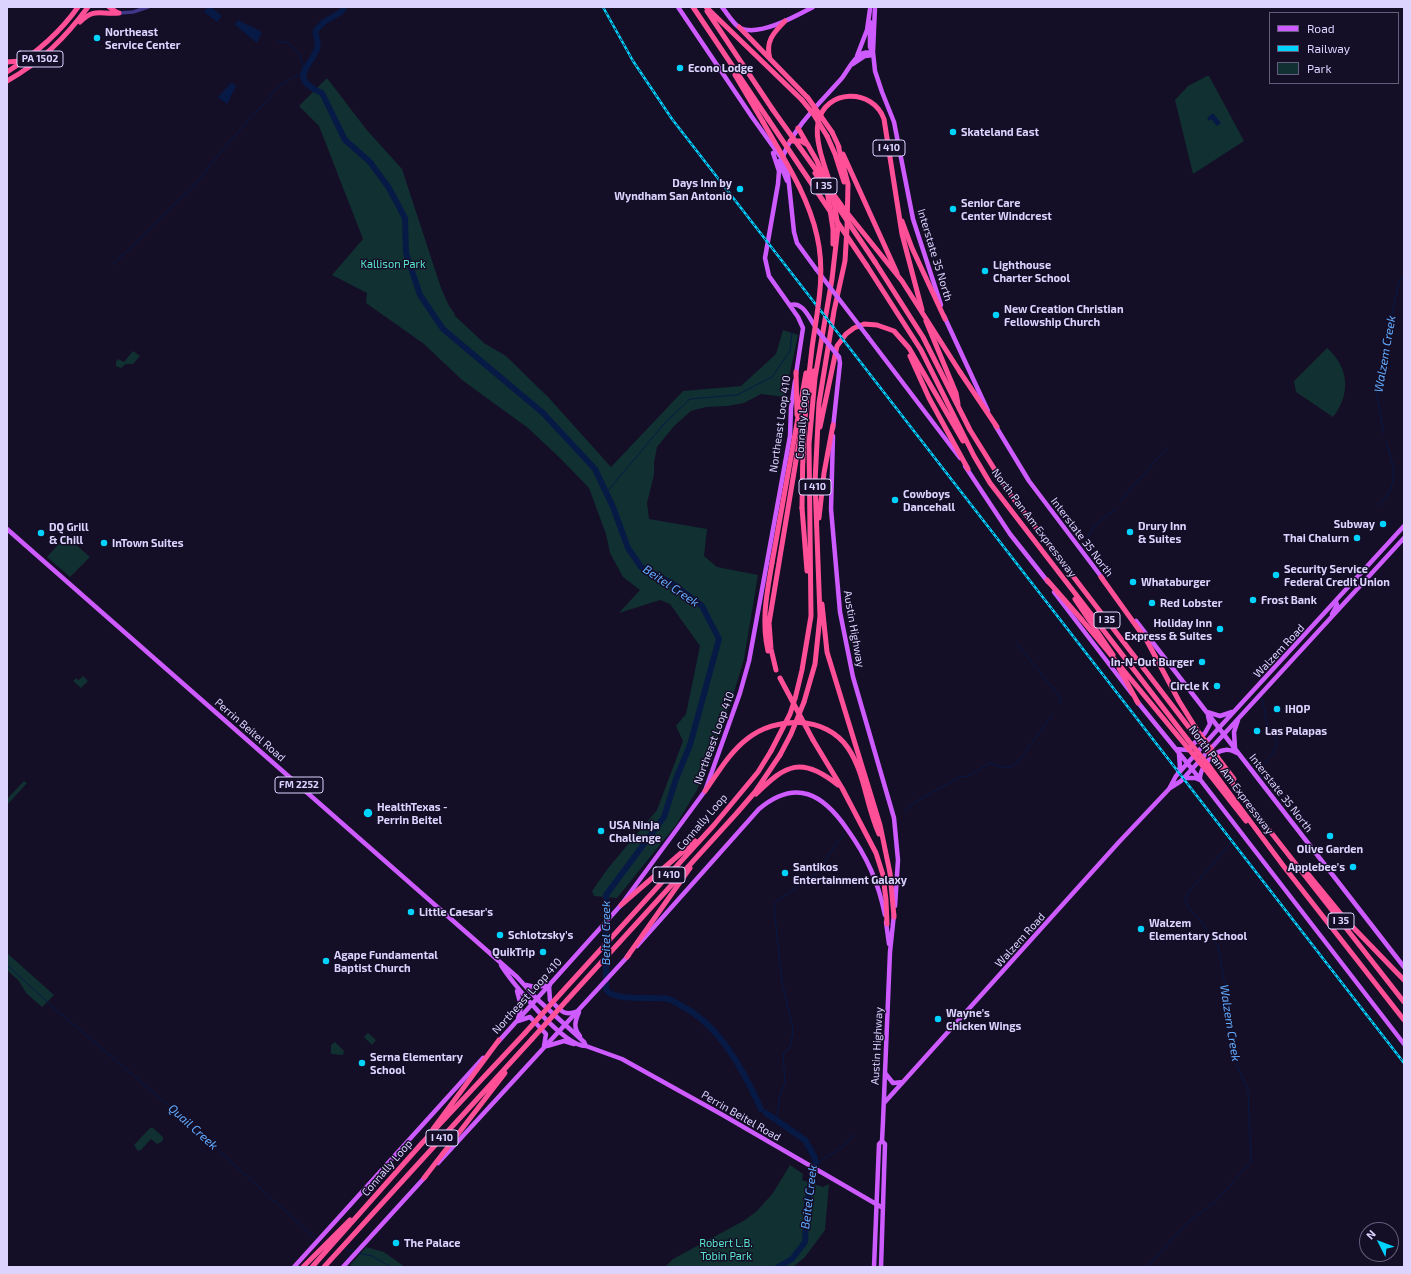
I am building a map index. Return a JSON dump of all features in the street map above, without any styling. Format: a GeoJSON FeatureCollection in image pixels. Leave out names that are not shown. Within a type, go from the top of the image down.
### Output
{"type":"FeatureCollection","features":[{"type":"Feature","properties":{"kind":"highway","name":"PA 1502"},"geometry":{"type":"LineString","coordinates":[[7,72],[57,34],[78,7]]}},
{"type":"Feature","properties":{"kind":"highway","name":"PA 1502"},"geometry":{"type":"LineString","coordinates":[[7,81],[34,64],[69,32],[88,7]]}},
{"type":"Feature","properties":{"kind":"highway"},"geometry":{"type":"LineString","coordinates":[[109,7],[119,13]]}},
{"type":"Feature","properties":{"kind":"highway","name":"North Pan Am Expressway"},"geometry":{"type":"LineString","coordinates":[[693,7],[766,120],[867,266],[921,350],[974,456],[1000,497],[1188,740],[1207,768],[1404,1020]]}},
{"type":"Feature","properties":{"kind":"highway"},"geometry":{"type":"LineString","coordinates":[[705,7],[802,100],[814,115],[827,136],[839,164],[846,190],[847,205]]}},
{"type":"Feature","properties":{"kind":"highway","name":"North Pan Am Expressway"},"geometry":{"type":"LineString","coordinates":[[705,7],[894,291],[926,342],[970,430],[1010,494],[1404,1002]]}},
{"type":"Feature","properties":{"kind":"highway"},"geometry":{"type":"LineString","coordinates":[[69,32],[91,12],[119,13]]}},
{"type":"Feature","properties":{"kind":"highway"},"geometry":{"type":"LineString","coordinates":[[771,60],[768,48],[770,38],[785,21]]}},
{"type":"Feature","properties":{"kind":"highway"},"geometry":{"type":"LineString","coordinates":[[739,27],[808,98],[832,132],[902,281]]}},
{"type":"Feature","properties":{"kind":"highway"},"geometry":{"type":"LineString","coordinates":[[7,62],[24,60]]}},
{"type":"Feature","properties":{"kind":"highway","name":"I 410"},"geometry":{"type":"LineString","coordinates":[[833,267],[838,227],[833,194],[817,134],[820,114],[833,101],[847,96],[859,96],[873,103],[880,110],[886,129],[902,234],[919,303],[956,393],[958,404]]}},
{"type":"Feature","properties":{"kind":"highway"},"geometry":{"type":"LineString","coordinates":[[773,110],[849,216],[902,281],[996,427]]}},
{"type":"Feature","properties":{"kind":"highway"},"geometry":{"type":"LineString","coordinates":[[766,120],[803,193],[818,238],[821,286],[812,347],[804,423],[802,508],[804,551],[810,598]]}},
{"type":"Feature","properties":{"kind":"highway"},"geometry":{"type":"LineString","coordinates":[[798,128],[824,179],[833,229],[833,267]]}},
{"type":"Feature","properties":{"kind":"highway"},"geometry":{"type":"LineString","coordinates":[[790,141],[801,141],[808,145]]}},
{"type":"Feature","properties":{"kind":"highway"},"geometry":{"type":"LineString","coordinates":[[817,435],[821,389],[834,311],[845,260],[848,184],[838,146]]}},
{"type":"Feature","properties":{"kind":"highway"},"geometry":{"type":"LineString","coordinates":[[898,209],[912,248],[945,319]]}},
{"type":"Feature","properties":{"kind":"highway","name":"Connally Loop"},"geometry":{"type":"LineString","coordinates":[[312,1267],[318,1256],[383,1188],[423,1142],[525,1033],[714,825],[758,772],[771,751],[790,714],[795,699],[811,616],[808,474],[810,437],[816,370],[829,299],[833,267]]}},
{"type":"Feature","properties":{"kind":"highway"},"geometry":{"type":"LineString","coordinates":[[776,670],[771,649],[769,623],[798,443],[829,299]]}},
{"type":"Feature","properties":{"kind":"highway","name":"I 410"},"geometry":{"type":"LineString","coordinates":[[817,435],[822,420],[833,357],[840,341],[854,328],[864,324],[883,326],[899,336],[909,348],[959,435],[974,456]]}},
{"type":"Feature","properties":{"kind":"highway"},"geometry":{"type":"LineString","coordinates":[[899,336],[929,398],[968,469]]}},
{"type":"Feature","properties":{"kind":"highway"},"geometry":{"type":"LineString","coordinates":[[812,347],[802,394],[766,595],[764,625],[768,652],[776,670],[813,740],[842,788],[876,853],[883,875],[887,924]]}},
{"type":"Feature","properties":{"kind":"highway"},"geometry":{"type":"LineString","coordinates":[[796,372],[798,443]]}},
{"type":"Feature","properties":{"kind":"highway"},"geometry":{"type":"LineString","coordinates":[[816,539],[824,473],[833,425]]}},
{"type":"Feature","properties":{"kind":"highway","name":"Connally Loop"},"geometry":{"type":"LineString","coordinates":[[324,1267],[736,814],[755,792],[780,755],[791,734],[804,702],[815,664],[818,642],[820,585],[816,539],[815,482],[817,435]]}},
{"type":"Feature","properties":{"kind":"highway"},"geometry":{"type":"LineString","coordinates":[[1101,577],[1147,641],[1196,732]]}},
{"type":"Feature","properties":{"kind":"highway"},"geometry":{"type":"LineString","coordinates":[[1063,579],[1101,636],[1138,702]]}},
{"type":"Feature","properties":{"kind":"highway"},"geometry":{"type":"LineString","coordinates":[[1047,580],[1207,768]]}},
{"type":"Feature","properties":{"kind":"highway"},"geometry":{"type":"LineString","coordinates":[[820,585],[827,652],[868,782],[880,825],[882,840]]}},
{"type":"Feature","properties":{"kind":"highway"},"geometry":{"type":"LineString","coordinates":[[705,791],[734,751],[756,732],[776,725],[798,722],[812,723],[827,729],[848,748],[857,765],[882,840],[890,873],[894,917]]}},
{"type":"Feature","properties":{"kind":"highway"},"geometry":{"type":"LineString","coordinates":[[736,814],[776,775],[791,768],[804,767],[819,771],[842,788]]}},
{"type":"Feature","properties":{"kind":"highway"},"geometry":{"type":"LineString","coordinates":[[621,905],[714,825]]}},
{"type":"Feature","properties":{"kind":"highway"},"geometry":{"type":"LineString","coordinates":[[1278,840],[1314,879],[1345,919],[1404,980]]}},
{"type":"Feature","properties":{"kind":"highway"},"geometry":{"type":"LineString","coordinates":[[627,957],[706,846]]}},
{"type":"Feature","properties":{"kind":"highway"},"geometry":{"type":"LineString","coordinates":[[424,1178],[532,1039]]}},
{"type":"Feature","properties":{"kind":"highway"},"geometry":{"type":"LineString","coordinates":[[423,1142],[443,1113],[499,1040]]}},
{"type":"Feature","properties":{"kind":"highway"},"geometry":{"type":"LineString","coordinates":[[303,1267],[318,1256]]}},
{"type":"Feature","properties":{"kind":"main road"},"geometry":{"type":"LineString","coordinates":[[678,7],[782,159],[787,170],[794,232],[797,242],[968,469],[1010,534],[1047,580],[1138,702],[1192,769],[1404,1044]]}},
{"type":"Feature","properties":{"kind":"main road"},"geometry":{"type":"LineString","coordinates":[[722,7],[739,27],[754,30],[785,21],[813,7]]}},
{"type":"Feature","properties":{"kind":"main road"},"geometry":{"type":"LineString","coordinates":[[782,159],[798,128],[852,65],[867,30],[871,8]]}},
{"type":"Feature","properties":{"kind":"main road","name":"Interstate 35 North"},"geometry":{"type":"LineString","coordinates":[[871,8],[873,54],[877,80],[894,122],[898,137],[913,219],[945,319],[996,427],[1029,481],[1101,577],[1404,967]]}},
{"type":"Feature","properties":{"kind":"main road"},"geometry":{"type":"LineString","coordinates":[[856,58],[865,53],[873,54]]}},
{"type":"Feature","properties":{"kind":"main road"},"geometry":{"type":"LineString","coordinates":[[852,65],[865,56],[873,54]]}},
{"type":"Feature","properties":{"kind":"main road"},"geometry":{"type":"LineString","coordinates":[[752,117],[777,158],[789,186]]}},
{"type":"Feature","properties":{"kind":"main road"},"geometry":{"type":"LineString","coordinates":[[773,153],[778,166],[778,178],[765,258],[769,276],[790,305],[803,328],[808,324],[816,328]]}},
{"type":"Feature","properties":{"kind":"main road","name":"Austin Highway"},"geometry":{"type":"LineString","coordinates":[[790,305],[798,305],[802,307],[816,328],[839,357],[840,363],[833,425],[830,481],[840,612],[853,677],[894,818],[898,860],[890,952],[886,1074],[882,1141],[879,1144],[874,1267]]}},
{"type":"Feature","properties":{"kind":"main road","name":"Northeast Loop 410"},"geometry":{"type":"LineString","coordinates":[[294,1267],[621,905],[705,791],[740,693],[749,661],[790,436],[790,408],[803,328]]}},
{"type":"Feature","properties":{"kind":"main road","name":"Walzem Road"},"geometry":{"type":"LineString","coordinates":[[1169,789],[1176,776],[1404,526]]}},
{"type":"Feature","properties":{"kind":"main road","name":"Perrin Beitel Road"},"geometry":{"type":"LineString","coordinates":[[7,529],[524,984],[583,1045]]}},
{"type":"Feature","properties":{"kind":"main road","name":"Walzem Road"},"geometry":{"type":"LineString","coordinates":[[884,1103],[1169,789],[1184,778],[1404,538]]}},
{"type":"Feature","properties":{"kind":"main road"},"geometry":{"type":"LineString","coordinates":[[1323,627],[1337,607],[1336,602]]}},
{"type":"Feature","properties":{"kind":"main road"},"geometry":{"type":"LineString","coordinates":[[1206,711],[1220,716],[1235,711]]}},
{"type":"Feature","properties":{"kind":"main road"},"geometry":{"type":"LineString","coordinates":[[1174,748],[1187,750],[1205,733],[1210,724],[1206,711]]}},
{"type":"Feature","properties":{"kind":"main road"},"geometry":{"type":"LineString","coordinates":[[1200,780],[1203,767],[1218,752],[1228,750],[1236,752],[1234,732],[1241,715]]}},
{"type":"Feature","properties":{"kind":"main road"},"geometry":{"type":"LineString","coordinates":[[1176,776],[1180,767],[1179,753]]}},
{"type":"Feature","properties":{"kind":"main road"},"geometry":{"type":"LineString","coordinates":[[1184,778],[1195,778],[1200,780]]}},
{"type":"Feature","properties":{"kind":"main road","name":"Austin Highway"},"geometry":{"type":"LineString","coordinates":[[627,957],[759,809],[772,798],[787,793],[798,792],[819,798],[840,819],[870,865],[877,880],[887,924],[890,952]]}},
{"type":"Feature","properties":{"kind":"main road"},"geometry":{"type":"LineString","coordinates":[[343,1267],[627,957]]}},
{"type":"Feature","properties":{"kind":"main road","name":"Perrin Beitel Road"},"geometry":{"type":"LineString","coordinates":[[499,962],[516,987],[531,1005],[560,1031],[583,1045],[622,1059],[721,1114],[863,1198],[883,1208]]}},
{"type":"Feature","properties":{"kind":"main road"},"geometry":{"type":"LineString","coordinates":[[524,984],[535,987],[550,984],[550,1000],[564,1013],[569,1014],[579,1010]]}},
{"type":"Feature","properties":{"kind":"main road"},"geometry":{"type":"LineString","coordinates":[[516,987],[521,1006],[516,1022]]}},
{"type":"Feature","properties":{"kind":"main road"},"geometry":{"type":"LineString","coordinates":[[579,1010],[575,1023],[576,1032],[583,1045]]}},
{"type":"Feature","properties":{"kind":"main road"},"geometry":{"type":"LineString","coordinates":[[516,1022],[530,1017],[544,1030],[546,1034],[543,1048]]}},
{"type":"Feature","properties":{"kind":"main road"},"geometry":{"type":"LineString","coordinates":[[543,1048],[564,1041],[583,1045]]}},
{"type":"Feature","properties":{"kind":"main road"},"geometry":{"type":"LineString","coordinates":[[886,1074],[893,1083],[904,1081]]}},
{"type":"Feature","properties":{"kind":"main road","name":"Austin Highway"},"geometry":{"type":"LineString","coordinates":[[881,1267],[885,1144],[882,1141]]}},
{"type":"Feature","properties":{"kind":"main road"},"geometry":{"type":"LineString","coordinates":[[863,1198],[872,1197],[877,1184]]}},
{"type":"Feature","properties":{"kind":"street"},"geometry":{"type":"LineString","coordinates":[[119,13],[133,12],[148,7]]}},
{"type":"Feature","properties":{"kind":"green space"},"geometry":{"type":"Polygon","coordinates":[[[1209,76],[1244,141],[1193,174],[1175,100],[1188,86],[1209,76]]]}},
{"type":"Feature","properties":{"kind":"green space","name":"Kallison Park"},"geometry":{"type":"Polygon","coordinates":[[[327,78],[366,129],[402,169],[441,288],[449,306],[455,314],[454,315],[484,343],[506,356],[549,398],[611,467],[683,391],[741,386],[776,354],[783,330],[798,335],[785,397],[761,394],[744,403],[728,406],[706,407],[691,411],[675,425],[657,447],[654,462],[654,475],[647,503],[649,519],[707,529],[704,556],[717,567],[758,575],[744,659],[732,699],[697,790],[676,825],[617,898],[594,896],[592,891],[609,867],[657,810],[683,741],[676,726],[686,714],[700,646],[670,604],[660,600],[619,613],[640,590],[623,577],[610,553],[606,534],[589,488],[528,428],[462,380],[424,344],[366,303],[367,293],[332,275],[363,239],[319,126],[299,106],[327,78]]]}},
{"type":"Feature","properties":{"kind":"green space"},"geometry":{"type":"Polygon","coordinates":[[[1327,348],[1340,364],[1345,381],[1343,399],[1333,417],[1296,392],[1294,381],[1327,348]]]}},
{"type":"Feature","properties":{"kind":"green space"},"geometry":{"type":"Polygon","coordinates":[[[133,351],[140,356],[133,364],[126,364],[121,368],[116,366],[118,359],[124,362],[133,351]]]}},
{"type":"Feature","properties":{"kind":"green space"},"geometry":{"type":"Polygon","coordinates":[[[66,536],[90,557],[70,577],[47,557],[66,536]]]}},
{"type":"Feature","properties":{"kind":"green space"},"geometry":{"type":"Polygon","coordinates":[[[83,676],[88,681],[81,688],[73,681],[76,678],[79,680],[83,676]]]}},
{"type":"Feature","properties":{"kind":"green space"},"geometry":{"type":"Polygon","coordinates":[[[24,781],[27,783],[7,805],[7,799],[24,781]]]}},
{"type":"Feature","properties":{"kind":"green space"},"geometry":{"type":"Polygon","coordinates":[[[7,953],[54,995],[42,1007],[26,993],[19,981],[7,970],[7,953]]]}},
{"type":"Feature","properties":{"kind":"green space"},"geometry":{"type":"Polygon","coordinates":[[[368,1033],[376,1040],[372,1045],[364,1037],[368,1033]]]}},
{"type":"Feature","properties":{"kind":"green space"},"geometry":{"type":"Polygon","coordinates":[[[335,1042],[344,1051],[343,1055],[331,1054],[331,1045],[335,1042]]]}},
{"type":"Feature","properties":{"kind":"green space"},"geometry":{"type":"Polygon","coordinates":[[[150,1128],[153,1128],[163,1137],[163,1141],[157,1144],[151,1139],[141,1150],[138,1151],[134,1145],[150,1128]]]}},
{"type":"Feature","properties":{"kind":"green space","name":"Robert L.B. Tobin Park"},"geometry":{"type":"Polygon","coordinates":[[[790,1165],[803,1174],[802,1180],[823,1187],[829,1184],[825,1230],[805,1257],[793,1267],[665,1267],[673,1259],[745,1220],[757,1211],[773,1193],[790,1165]]]}},
{"type":"Feature","properties":{"kind":"green space"},"geometry":{"type":"Polygon","coordinates":[[[366,1247],[384,1252],[405,1267],[353,1267],[350,1265],[366,1247]]]}},
{"type":"Feature","properties":{"kind":"water"},"geometry":{"type":"Polygon","coordinates":[[[208,7],[211,7],[222,16],[217,22],[204,12],[208,7]]]}},
{"type":"Feature","properties":{"kind":"water"},"geometry":{"type":"Polygon","coordinates":[[[238,20],[262,32],[257,43],[235,25],[238,20]]]}},
{"type":"Feature","properties":{"kind":"water"},"geometry":{"type":"Polygon","coordinates":[[[231,83],[236,86],[227,104],[218,97],[231,83]]]}},
{"type":"Feature","properties":{"kind":"water"},"geometry":{"type":"Polygon","coordinates":[[[1213,113],[1221,123],[1217,126],[1211,119],[1209,121],[1207,118],[1213,113]]]}},
{"type":"Feature","properties":{"kind":"waterway","name":"Beitel Creek"},"geometry":{"type":"LineString","coordinates":[[344,7],[341,12],[324,22],[316,30],[318,47],[306,68],[303,78],[312,88],[322,93],[345,140],[370,162],[389,188],[405,218],[406,253],[420,295],[443,329],[543,413],[595,469],[613,507],[628,548],[641,567],[673,584],[702,606],[719,639],[690,745],[676,779],[664,817],[606,895],[606,990],[611,994],[618,996],[635,998],[661,998],[674,1001],[696,1015],[719,1037],[739,1065],[761,1109]]}},
{"type":"Feature","properties":{"kind":"waterway"},"geometry":{"type":"LineString","coordinates":[[112,265],[191,189],[240,130],[269,99],[274,91],[303,72],[301,59],[295,49],[288,42],[278,42]]}},
{"type":"Feature","properties":{"kind":"waterway","name":"Walzem Creek"},"geometry":{"type":"LineString","coordinates":[[1384,434],[1376,391],[1399,281],[1404,276]]}},
{"type":"Feature","properties":{"kind":"waterway"},"geometry":{"type":"LineString","coordinates":[[606,493],[664,424],[690,399],[737,395],[772,377],[790,351],[792,332]]}},
{"type":"Feature","properties":{"kind":"waterway","name":"Walzem Creek"},"geometry":{"type":"LineString","coordinates":[[1378,506],[1390,490],[1394,476],[1392,461],[1386,442]]}},
{"type":"Feature","properties":{"kind":"waterway"},"geometry":{"type":"LineString","coordinates":[[1120,501],[1168,447]]}},
{"type":"Feature","properties":{"kind":"waterway"},"geometry":{"type":"LineString","coordinates":[[1084,543],[1095,525],[1117,508]]}},
{"type":"Feature","properties":{"kind":"waterway"},"geometry":{"type":"LineString","coordinates":[[1017,644],[1061,698],[1060,703]]}},
{"type":"Feature","properties":{"kind":"waterway","name":"Walzem Creek"},"geometry":{"type":"LineString","coordinates":[[1261,777],[1263,766],[1276,746],[1275,738],[1267,723],[1262,698]]}},
{"type":"Feature","properties":{"kind":"waterway"},"geometry":{"type":"LineString","coordinates":[[904,812],[915,802],[960,777],[968,776],[990,763],[998,766],[1011,767],[1018,762],[1053,714]]}},
{"type":"Feature","properties":{"kind":"waterway"},"geometry":{"type":"LineString","coordinates":[[776,1120],[780,1096],[785,1082],[783,1054],[791,1046],[793,1028],[782,982],[774,906],[776,902],[818,872],[836,844],[845,834]]}},
{"type":"Feature","properties":{"kind":"waterway","name":"Walzem Creek"},"geometry":{"type":"LineString","coordinates":[[1147,1267],[1187,1223],[1216,1201],[1251,1162],[1248,1090],[1237,1066],[1236,1049],[1218,946],[1185,901],[1187,894],[1237,835]]}},
{"type":"Feature","properties":{"kind":"waterway","name":"Quail Creek"},"geometry":{"type":"LineString","coordinates":[[7,965],[53,1007],[173,1109],[316,1239]]}},
{"type":"Feature","properties":{"kind":"waterway","name":"Beitel Creek"},"geometry":{"type":"LineString","coordinates":[[766,1113],[805,1140],[814,1156],[816,1163],[807,1201],[805,1242],[792,1259],[778,1267]]}},
{"type":"Feature","properties":{"kind":"waterway"},"geometry":{"type":"LineString","coordinates":[[816,1163],[843,1147],[854,1134]]}},
{"type":"Feature","properties":{"kind":"waterway","name":"Quail Creek"},"geometry":{"type":"LineString","coordinates":[[344,1248],[354,1252]]}},
{"type":"Feature","properties":{"kind":"waterway","name":"Quail Creek"},"geometry":{"type":"LineString","coordinates":[[357,1253],[372,1256],[391,1267]]}},
{"type":"Feature","properties":{"kind":"railway"},"geometry":{"type":"LineString","coordinates":[[603,7],[633,61],[672,119],[1404,1063]]}},
{"type":"Feature","properties":{"kind":"place","name":"Northeast Service Center"},"geometry":{"type":"Point","coordinates":[97,38]}},
{"type":"Feature","properties":{"kind":"place","name":"Econo Lodge"},"geometry":{"type":"Point","coordinates":[680,68]}},
{"type":"Feature","properties":{"kind":"place","name":"Skateland East"},"geometry":{"type":"Point","coordinates":[953,132]}},
{"type":"Feature","properties":{"kind":"place","name":"Days Inn by Wyndham San Antonio"},"geometry":{"type":"Point","coordinates":[740,189]}},
{"type":"Feature","properties":{"kind":"place","name":"Senior Care Center Windcrest"},"geometry":{"type":"Point","coordinates":[953,209]}},
{"type":"Feature","properties":{"kind":"place","name":"Lighthouse Charter School"},"geometry":{"type":"Point","coordinates":[985,271]}},
{"type":"Feature","properties":{"kind":"place","name":"New Creation Christian Fellowship Church"},"geometry":{"type":"Point","coordinates":[996,315]}},
{"type":"Feature","properties":{"kind":"place","name":"Cowboys Dancehall"},"geometry":{"type":"Point","coordinates":[895,500]}},
{"type":"Feature","properties":{"kind":"place","name":"Subway"},"geometry":{"type":"Point","coordinates":[1383,524]}},
{"type":"Feature","properties":{"kind":"place","name":"Drury Inn & Suites"},"geometry":{"type":"Point","coordinates":[1130,532]}},
{"type":"Feature","properties":{"kind":"place","name":"DQ Grill & Chill"},"geometry":{"type":"Point","coordinates":[41,533]}},
{"type":"Feature","properties":{"kind":"place","name":"Thai Chalurn"},"geometry":{"type":"Point","coordinates":[1357,538]}},
{"type":"Feature","properties":{"kind":"place","name":"InTown Suites"},"geometry":{"type":"Point","coordinates":[104,543]}},
{"type":"Feature","properties":{"kind":"place","name":"Security Service Federal Credit Union"},"geometry":{"type":"Point","coordinates":[1276,575]}},
{"type":"Feature","properties":{"kind":"place","name":"Whataburger"},"geometry":{"type":"Point","coordinates":[1133,582]}},
{"type":"Feature","properties":{"kind":"place","name":"Frost Bank"},"geometry":{"type":"Point","coordinates":[1253,600]}},
{"type":"Feature","properties":{"kind":"place","name":"Red Lobster"},"geometry":{"type":"Point","coordinates":[1152,603]}},
{"type":"Feature","properties":{"kind":"place","name":"Holiday Inn Express & Suites"},"geometry":{"type":"Point","coordinates":[1220,629]}},
{"type":"Feature","properties":{"kind":"place","name":"In-N-Out Burger"},"geometry":{"type":"Point","coordinates":[1202,662]}},
{"type":"Feature","properties":{"kind":"place","name":"Circle K"},"geometry":{"type":"Point","coordinates":[1217,686]}},
{"type":"Feature","properties":{"kind":"place","name":"IHOP"},"geometry":{"type":"Point","coordinates":[1277,709]}},
{"type":"Feature","properties":{"kind":"place","name":"Las Palapas"},"geometry":{"type":"Point","coordinates":[1257,731]}},
{"type":"Feature","properties":{"kind":"place","name":"HealthTexas - Perrin Beitel"},"geometry":{"type":"Point","coordinates":[368,813]}},
{"type":"Feature","properties":{"kind":"place","name":"USA Ninja Challenge"},"geometry":{"type":"Point","coordinates":[601,831]}},
{"type":"Feature","properties":{"kind":"place","name":"Olive Garden"},"geometry":{"type":"Point","coordinates":[1330,836]}},
{"type":"Feature","properties":{"kind":"place","name":"Applebee's"},"geometry":{"type":"Point","coordinates":[1353,867]}},
{"type":"Feature","properties":{"kind":"place","name":"Santikos Entertainment Galaxy"},"geometry":{"type":"Point","coordinates":[785,873]}},
{"type":"Feature","properties":{"kind":"place","name":"Little Caesar's"},"geometry":{"type":"Point","coordinates":[411,912]}},
{"type":"Feature","properties":{"kind":"place","name":"Walzem Elementary School"},"geometry":{"type":"Point","coordinates":[1141,929]}},
{"type":"Feature","properties":{"kind":"place","name":"Schlotzsky's"},"geometry":{"type":"Point","coordinates":[500,935]}},
{"type":"Feature","properties":{"kind":"place","name":"QuikTrip"},"geometry":{"type":"Point","coordinates":[543,952]}},
{"type":"Feature","properties":{"kind":"place","name":"Agape Fundamental Baptist Church"},"geometry":{"type":"Point","coordinates":[326,961]}},
{"type":"Feature","properties":{"kind":"place","name":"Wayne's Chicken Wings"},"geometry":{"type":"Point","coordinates":[938,1019]}},
{"type":"Feature","properties":{"kind":"place","name":"Serna Elementary School"},"geometry":{"type":"Point","coordinates":[362,1063]}},
{"type":"Feature","properties":{"kind":"place","name":"The Palace"},"geometry":{"type":"Point","coordinates":[396,1243]}}]}
